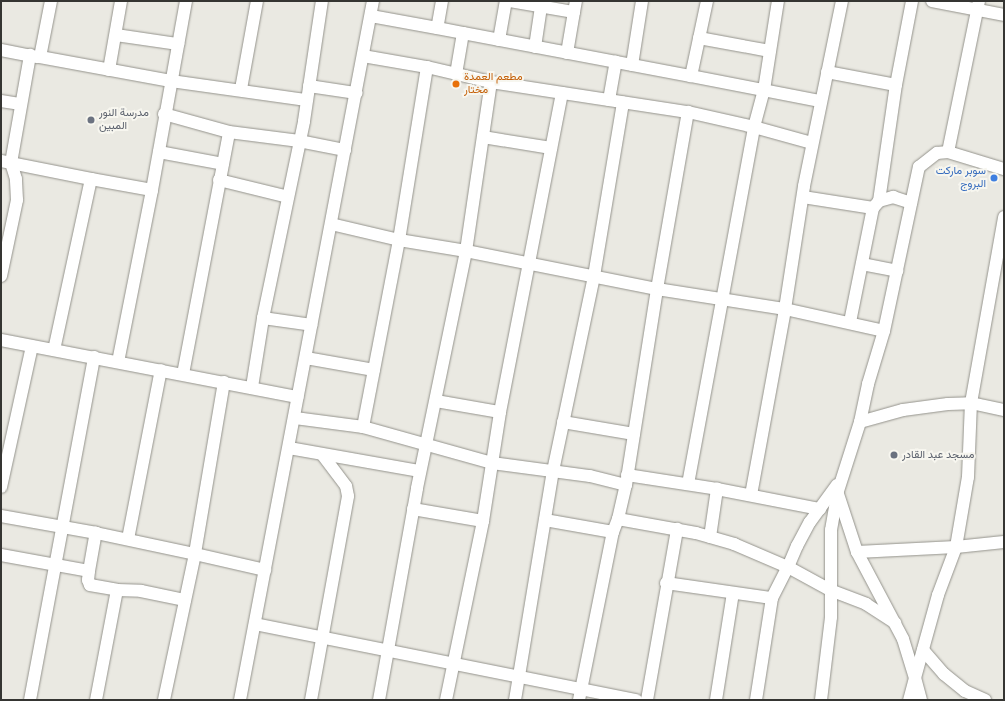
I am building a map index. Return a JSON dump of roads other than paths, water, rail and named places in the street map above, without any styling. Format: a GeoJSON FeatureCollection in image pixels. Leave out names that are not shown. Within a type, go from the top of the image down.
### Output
{"type":"FeatureCollection","features":[{"type":"Feature","properties":{"kind":"street"},"geometry":{"type":"LineString","coordinates":[[1,276],[17,200],[17,190],[6,162],[51,1]]}},
{"type":"Feature","properties":{"kind":"street"},"geometry":{"type":"LineString","coordinates":[[109,70],[121,1]]}},
{"type":"Feature","properties":{"kind":"street"},"geometry":{"type":"LineString","coordinates":[[118,362],[152,190],[164,114],[186,1]]}},
{"type":"Feature","properties":{"kind":"street"},"geometry":{"type":"LineString","coordinates":[[241,90],[257,1]]}},
{"type":"Feature","properties":{"kind":"street"},"geometry":{"type":"LineString","coordinates":[[252,387],[263,318],[309,86],[322,1]]}},
{"type":"Feature","properties":{"kind":"street"},"geometry":{"type":"LineString","coordinates":[[240,700],[373,1]]}},
{"type":"Feature","properties":{"kind":"street"},"geometry":{"type":"LineString","coordinates":[[437,28],[442,1]]}},
{"type":"Feature","properties":{"kind":"street"},"geometry":{"type":"LineString","coordinates":[[499,40],[506,1]]}},
{"type":"Feature","properties":{"kind":"street"},"geometry":{"type":"LineString","coordinates":[[510,1],[541,7],[575,7],[567,53]]}},
{"type":"Feature","properties":{"kind":"street"},"geometry":{"type":"LineString","coordinates":[[632,65],[642,1]]}},
{"type":"Feature","properties":{"kind":"street"},"geometry":{"type":"LineString","coordinates":[[691,76],[707,1]]}},
{"type":"Feature","properties":{"kind":"street"},"geometry":{"type":"LineString","coordinates":[[688,484],[697,439],[704,388],[723,298],[754,127],[764,90],[778,1]]}},
{"type":"Feature","properties":{"kind":"street"},"geometry":{"type":"LineString","coordinates":[[751,495],[785,309],[802,197],[820,101],[842,1]]}},
{"type":"Feature","properties":{"kind":"street"},"geometry":{"type":"LineString","coordinates":[[850,322],[876,204],[912,1]]}},
{"type":"Feature","properties":{"kind":"street"},"geometry":{"type":"LineString","coordinates":[[932,1],[978,6],[1004,15]]}},
{"type":"Feature","properties":{"kind":"street"},"geometry":{"type":"LineString","coordinates":[[948,152],[978,6]]}},
{"type":"Feature","properties":{"kind":"street"},"geometry":{"type":"LineString","coordinates":[[535,46],[541,7]]}},
{"type":"Feature","properties":{"kind":"street"},"geometry":{"type":"LineString","coordinates":[[371,16],[820,101]]}},
{"type":"Feature","properties":{"kind":"street"},"geometry":{"type":"LineString","coordinates":[[456,74],[463,33]]}},
{"type":"Feature","properties":{"kind":"street"},"geometry":{"type":"LineString","coordinates":[[116,35],[178,44]]}},
{"type":"Feature","properties":{"kind":"street"},"geometry":{"type":"LineString","coordinates":[[699,38],[770,51]]}},
{"type":"Feature","properties":{"kind":"street"},"geometry":{"type":"LineString","coordinates":[[1,50],[171,81],[306,100]]}},
{"type":"Feature","properties":{"kind":"street"},"geometry":{"type":"LineString","coordinates":[[363,56],[491,82],[688,112],[754,127],[812,143]]}},
{"type":"Feature","properties":{"kind":"street"},"geometry":{"type":"LineString","coordinates":[[609,100],[616,62]]}},
{"type":"Feature","properties":{"kind":"street"},"geometry":{"type":"LineString","coordinates":[[363,427],[399,240],[427,68]]}},
{"type":"Feature","properties":{"kind":"street"},"geometry":{"type":"LineString","coordinates":[[827,72],[896,85]]}},
{"type":"Feature","properties":{"kind":"street"},"geometry":{"type":"LineString","coordinates":[[379,700],[420,471],[436,401],[466,251],[491,82]]}},
{"type":"Feature","properties":{"kind":"street"},"geometry":{"type":"LineString","coordinates":[[309,86],[356,93]]}},
{"type":"Feature","properties":{"kind":"street"},"geometry":{"type":"LineString","coordinates":[[446,700],[483,522],[500,412],[562,93]]}},
{"type":"Feature","properties":{"kind":"street"},"geometry":{"type":"LineString","coordinates":[[1,101],[21,104]]}},
{"type":"Feature","properties":{"kind":"street"},"geometry":{"type":"LineString","coordinates":[[515,700],[552,471],[594,276],[623,102]]}},
{"type":"Feature","properties":{"kind":"street"},"geometry":{"type":"LineString","coordinates":[[580,694],[613,532],[618,519],[626,480],[688,112]]}},
{"type":"Feature","properties":{"kind":"street"},"geometry":{"type":"LineString","coordinates":[[164,114],[229,132],[299,141],[345,150]]}},
{"type":"Feature","properties":{"kind":"street"},"geometry":{"type":"LineString","coordinates":[[183,374],[229,132]]}},
{"type":"Feature","properties":{"kind":"street"},"geometry":{"type":"LineString","coordinates":[[483,137],[551,148]]}},
{"type":"Feature","properties":{"kind":"street"},"geometry":{"type":"LineString","coordinates":[[159,152],[222,164]]}},
{"type":"Feature","properties":{"kind":"street"},"geometry":{"type":"LineString","coordinates":[[821,700],[831,617],[831,530],[839,486],[860,422],[868,384],[884,331],[919,167],[937,153],[948,152],[1004,169]]}},
{"type":"Feature","properties":{"kind":"street"},"geometry":{"type":"LineString","coordinates":[[6,162],[152,190]]}},
{"type":"Feature","properties":{"kind":"street"},"geometry":{"type":"LineString","coordinates":[[54,350],[91,179]]}},
{"type":"Feature","properties":{"kind":"street"},"geometry":{"type":"LineString","coordinates":[[219,180],[288,197]]}},
{"type":"Feature","properties":{"kind":"street"},"geometry":{"type":"LineString","coordinates":[[802,197],[876,204],[893,197],[911,203]]}},
{"type":"Feature","properties":{"kind":"street"},"geometry":{"type":"LineString","coordinates":[[909,700],[938,595],[956,547],[968,477],[971,404],[1004,217]]}},
{"type":"Feature","properties":{"kind":"street"},"geometry":{"type":"LineString","coordinates":[[331,224],[399,240],[466,251],[657,289],[723,298],[785,309],[850,322],[884,331]]}},
{"type":"Feature","properties":{"kind":"street"},"geometry":{"type":"LineString","coordinates":[[862,264],[897,271]]}},
{"type":"Feature","properties":{"kind":"street"},"geometry":{"type":"LineString","coordinates":[[263,318],[312,325]]}},
{"type":"Feature","properties":{"kind":"street"},"geometry":{"type":"LineString","coordinates":[[1,340],[298,397]]}},
{"type":"Feature","properties":{"kind":"street"},"geometry":{"type":"LineString","coordinates":[[1,488],[32,346]]}},
{"type":"Feature","properties":{"kind":"street"},"geometry":{"type":"LineString","coordinates":[[30,700],[94,357]]}},
{"type":"Feature","properties":{"kind":"street"},"geometry":{"type":"LineString","coordinates":[[306,358],[374,370]]}},
{"type":"Feature","properties":{"kind":"street"},"geometry":{"type":"LineString","coordinates":[[128,539],[161,370]]}},
{"type":"Feature","properties":{"kind":"street"},"geometry":{"type":"LineString","coordinates":[[164,700],[195,554],[224,382]]}},
{"type":"Feature","properties":{"kind":"street"},"geometry":{"type":"LineString","coordinates":[[436,401],[500,412]]}},
{"type":"Feature","properties":{"kind":"street"},"geometry":{"type":"LineString","coordinates":[[860,422],[921,407],[971,404],[1004,410]]}},
{"type":"Feature","properties":{"kind":"street"},"geometry":{"type":"LineString","coordinates":[[294,418],[363,427],[492,463],[626,480],[688,484],[820,509]]}},
{"type":"Feature","properties":{"kind":"street"},"geometry":{"type":"LineString","coordinates":[[563,422],[634,434]]}},
{"type":"Feature","properties":{"kind":"street"},"geometry":{"type":"LineString","coordinates":[[289,448],[420,471]]}},
{"type":"Feature","properties":{"kind":"street"},"geometry":{"type":"LineString","coordinates":[[311,700],[348,496],[346,486],[323,455]]}},
{"type":"Feature","properties":{"kind":"street"},"geometry":{"type":"LineString","coordinates":[[756,700],[772,598],[788,568],[797,546],[820,509],[839,486]]}},
{"type":"Feature","properties":{"kind":"street"},"geometry":{"type":"LineString","coordinates":[[839,486],[857,552],[903,639],[921,700]]}},
{"type":"Feature","properties":{"kind":"street"},"geometry":{"type":"LineString","coordinates":[[710,537],[717,489]]}},
{"type":"Feature","properties":{"kind":"street"},"geometry":{"type":"LineString","coordinates":[[413,509],[483,522]]}},
{"type":"Feature","properties":{"kind":"street"},"geometry":{"type":"LineString","coordinates":[[1,516],[128,539],[265,570]]}},
{"type":"Feature","properties":{"kind":"street"},"geometry":{"type":"LineString","coordinates":[[618,519],[677,529],[734,544],[788,568],[830,590],[866,604],[895,623]]}},
{"type":"Feature","properties":{"kind":"street"},"geometry":{"type":"LineString","coordinates":[[545,520],[613,532]]}},
{"type":"Feature","properties":{"kind":"street"},"geometry":{"type":"LineString","coordinates":[[647,700],[666,583],[677,529]]}},
{"type":"Feature","properties":{"kind":"street"},"geometry":{"type":"LineString","coordinates":[[96,533],[89,571],[88,580],[90,585],[117,590],[141,591],[185,600]]}},
{"type":"Feature","properties":{"kind":"street"},"geometry":{"type":"LineString","coordinates":[[857,552],[956,547],[1004,542]]}},
{"type":"Feature","properties":{"kind":"street"},"geometry":{"type":"LineString","coordinates":[[1,555],[89,571]]}},
{"type":"Feature","properties":{"kind":"street"},"geometry":{"type":"LineString","coordinates":[[666,583],[772,598]]}},
{"type":"Feature","properties":{"kind":"street"},"geometry":{"type":"LineString","coordinates":[[96,700],[117,590]]}},
{"type":"Feature","properties":{"kind":"street"},"geometry":{"type":"LineString","coordinates":[[716,700],[733,593]]}},
{"type":"Feature","properties":{"kind":"street"},"geometry":{"type":"LineString","coordinates":[[255,624],[388,650],[453,665],[520,676],[580,694],[637,700]]}},
{"type":"Feature","properties":{"kind":"street"},"geometry":{"type":"LineString","coordinates":[[923,650],[944,674],[964,691],[984,700]]}},
{"type":"Feature","properties":{"kind":"place","name":"مطعم العمدة مختار"},"geometry":{"type":"Point","coordinates":[456,84]}},
{"type":"Feature","properties":{"kind":"place","name":"مدرسة النور المبين"},"geometry":{"type":"Point","coordinates":[91,120]}},
{"type":"Feature","properties":{"kind":"place","name":"سوبر ماركت البروج"},"geometry":{"type":"Point","coordinates":[994,178]}},
{"type":"Feature","properties":{"kind":"place","name":"مسجد عبد القادر"},"geometry":{"type":"Point","coordinates":[894,455]}}]}
